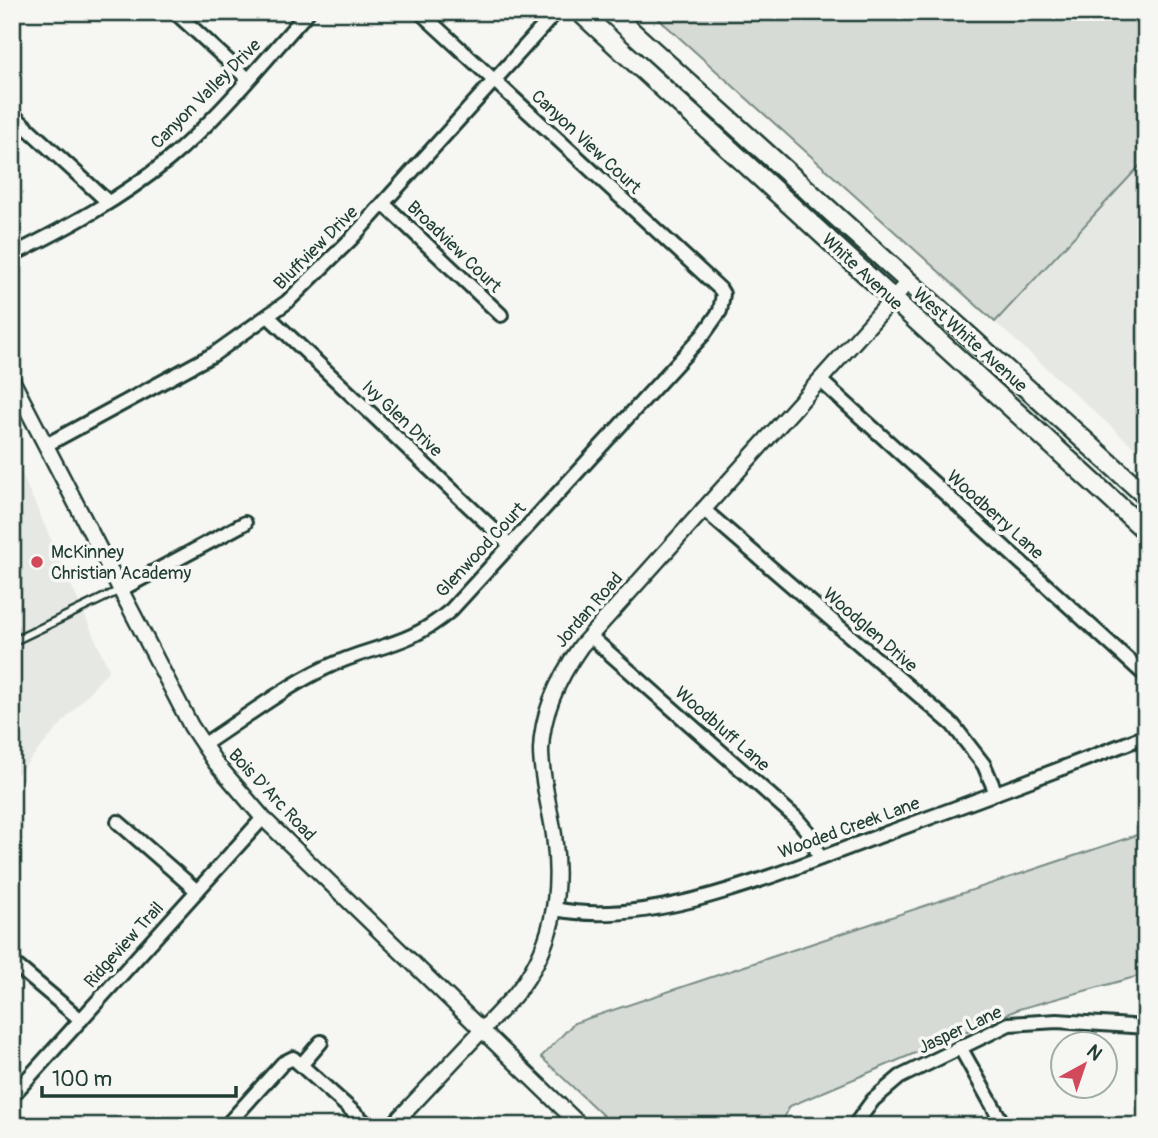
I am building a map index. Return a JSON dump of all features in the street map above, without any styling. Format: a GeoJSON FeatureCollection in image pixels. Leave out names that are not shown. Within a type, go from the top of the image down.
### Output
{"type":"FeatureCollection","features":[{"type":"Feature","properties":{"kind":"main road","name":"White Avenue"},"geometry":{"type":"LineString","coordinates":[[580,12],[1146,531]]}},
{"type":"Feature","properties":{"kind":"main road","name":"West White Avenue"},"geometry":{"type":"LineString","coordinates":[[610,12],[1146,496]]}},
{"type":"Feature","properties":{"kind":"street"},"geometry":{"type":"LineString","coordinates":[[175,12],[248,79]]}},
{"type":"Feature","properties":{"kind":"street","name":"Canyon Valley Drive"},"geometry":{"type":"LineString","coordinates":[[12,255],[108,202],[167,161],[309,12]]}},
{"type":"Feature","properties":{"kind":"street","name":"Canyon View Court"},"geometry":{"type":"LineString","coordinates":[[420,12],[720,289],[722,300]]}},
{"type":"Feature","properties":{"kind":"street","name":"Bluffview Drive"},"geometry":{"type":"LineString","coordinates":[[48,444],[214,354],[269,317],[318,273],[384,204],[556,12]]}},
{"type":"Feature","properties":{"kind":"street"},"geometry":{"type":"LineString","coordinates":[[12,114],[108,202]]}},
{"type":"Feature","properties":{"kind":"street","name":"Broadview Court"},"geometry":{"type":"LineString","coordinates":[[384,204],[501,315]]}},
{"type":"Feature","properties":{"kind":"street","name":"Jordan Road"},"geometry":{"type":"LineString","coordinates":[[392,1126],[482,1032],[529,977],[547,940],[555,909],[558,877],[543,777],[544,725],[552,695],[566,667],[590,636],[907,283]]}},
{"type":"Feature","properties":{"kind":"street","name":"Glenwood Court"},"geometry":{"type":"LineString","coordinates":[[203,745],[309,676],[329,666],[393,646],[433,625],[704,335],[720,311],[722,300]]}},
{"type":"Feature","properties":{"kind":"street","name":"Ivy Glen Drive"},"geometry":{"type":"LineString","coordinates":[[269,317],[510,545]]}},
{"type":"Feature","properties":{"kind":"street","name":"Bois D'Arc Road"},"geometry":{"type":"LineString","coordinates":[[12,380],[48,444],[179,705],[203,745],[263,818],[581,1126]]}},
{"type":"Feature","properties":{"kind":"street","name":"Woodberry Lane"},"geometry":{"type":"LineString","coordinates":[[820,380],[1146,676]]}},
{"type":"Feature","properties":{"kind":"street","name":"Woodglen Drive"},"geometry":{"type":"LineString","coordinates":[[703,509],[953,726],[984,765],[996,793]]}},
{"type":"Feature","properties":{"kind":"street"},"geometry":{"type":"LineString","coordinates":[[122,589],[245,523]]}},
{"type":"Feature","properties":{"kind":"street","name":"Woodbluff Lane"},"geometry":{"type":"LineString","coordinates":[[590,636],[796,818],[808,832],[820,858]]}},
{"type":"Feature","properties":{"kind":"street","name":"Wooded Creek Lane"},"geometry":{"type":"LineString","coordinates":[[555,909],[585,915],[650,909],[740,885],[820,858],[1146,736]]}},
{"type":"Feature","properties":{"kind":"street","name":"Ridgeview Trail"},"geometry":{"type":"LineString","coordinates":[[12,1097],[263,818]]}},
{"type":"Feature","properties":{"kind":"street"},"geometry":{"type":"LineString","coordinates":[[118,822],[197,891]]}},
{"type":"Feature","properties":{"kind":"street"},"geometry":{"type":"LineString","coordinates":[[12,962],[81,1020]]}},
{"type":"Feature","properties":{"kind":"street","name":"Jasper Lane"},"geometry":{"type":"LineString","coordinates":[[854,1126],[873,1100],[900,1077],[1009,1024],[1057,1021],[1146,1027]]}},
{"type":"Feature","properties":{"kind":"street"},"geometry":{"type":"LineString","coordinates":[[302,1064],[321,1042]]}},
{"type":"Feature","properties":{"kind":"street"},"geometry":{"type":"LineString","coordinates":[[960,1047],[1004,1126]]}},
{"type":"Feature","properties":{"kind":"street"},"geometry":{"type":"LineString","coordinates":[[226,1126],[286,1060],[293,1058],[369,1126]]}},
{"type":"Feature","properties":{"kind":"lane"},"geometry":{"type":"LineString","coordinates":[[12,642],[122,589]]}},
{"type":"Feature","properties":{"kind":"shaded area"},"geometry":{"type":"Polygon","coordinates":[[[651,12],[1146,12],[1146,159],[995,322],[651,12]]]}},
{"type":"Feature","properties":{"kind":"shaded area"},"geometry":{"type":"Polygon","coordinates":[[[1146,159],[1146,458],[995,322],[1146,159]]]}},
{"type":"Feature","properties":{"kind":"shaded area","name":"McKinney Christian Academy"},"geometry":{"type":"Polygon","coordinates":[[[12,452],[109,670],[12,780],[12,452]]]}},
{"type":"Feature","properties":{"kind":"shaded area"},"geometry":{"type":"Polygon","coordinates":[[[1146,832],[1146,974],[1019,1009],[790,1106],[780,1126],[614,1126],[541,1057],[574,1023],[1146,832]]]}},
{"type":"Feature","properties":{"kind":"place","name":"McKinney Christian Academy"},"geometry":{"type":"Point","coordinates":[37,562]}}]}
